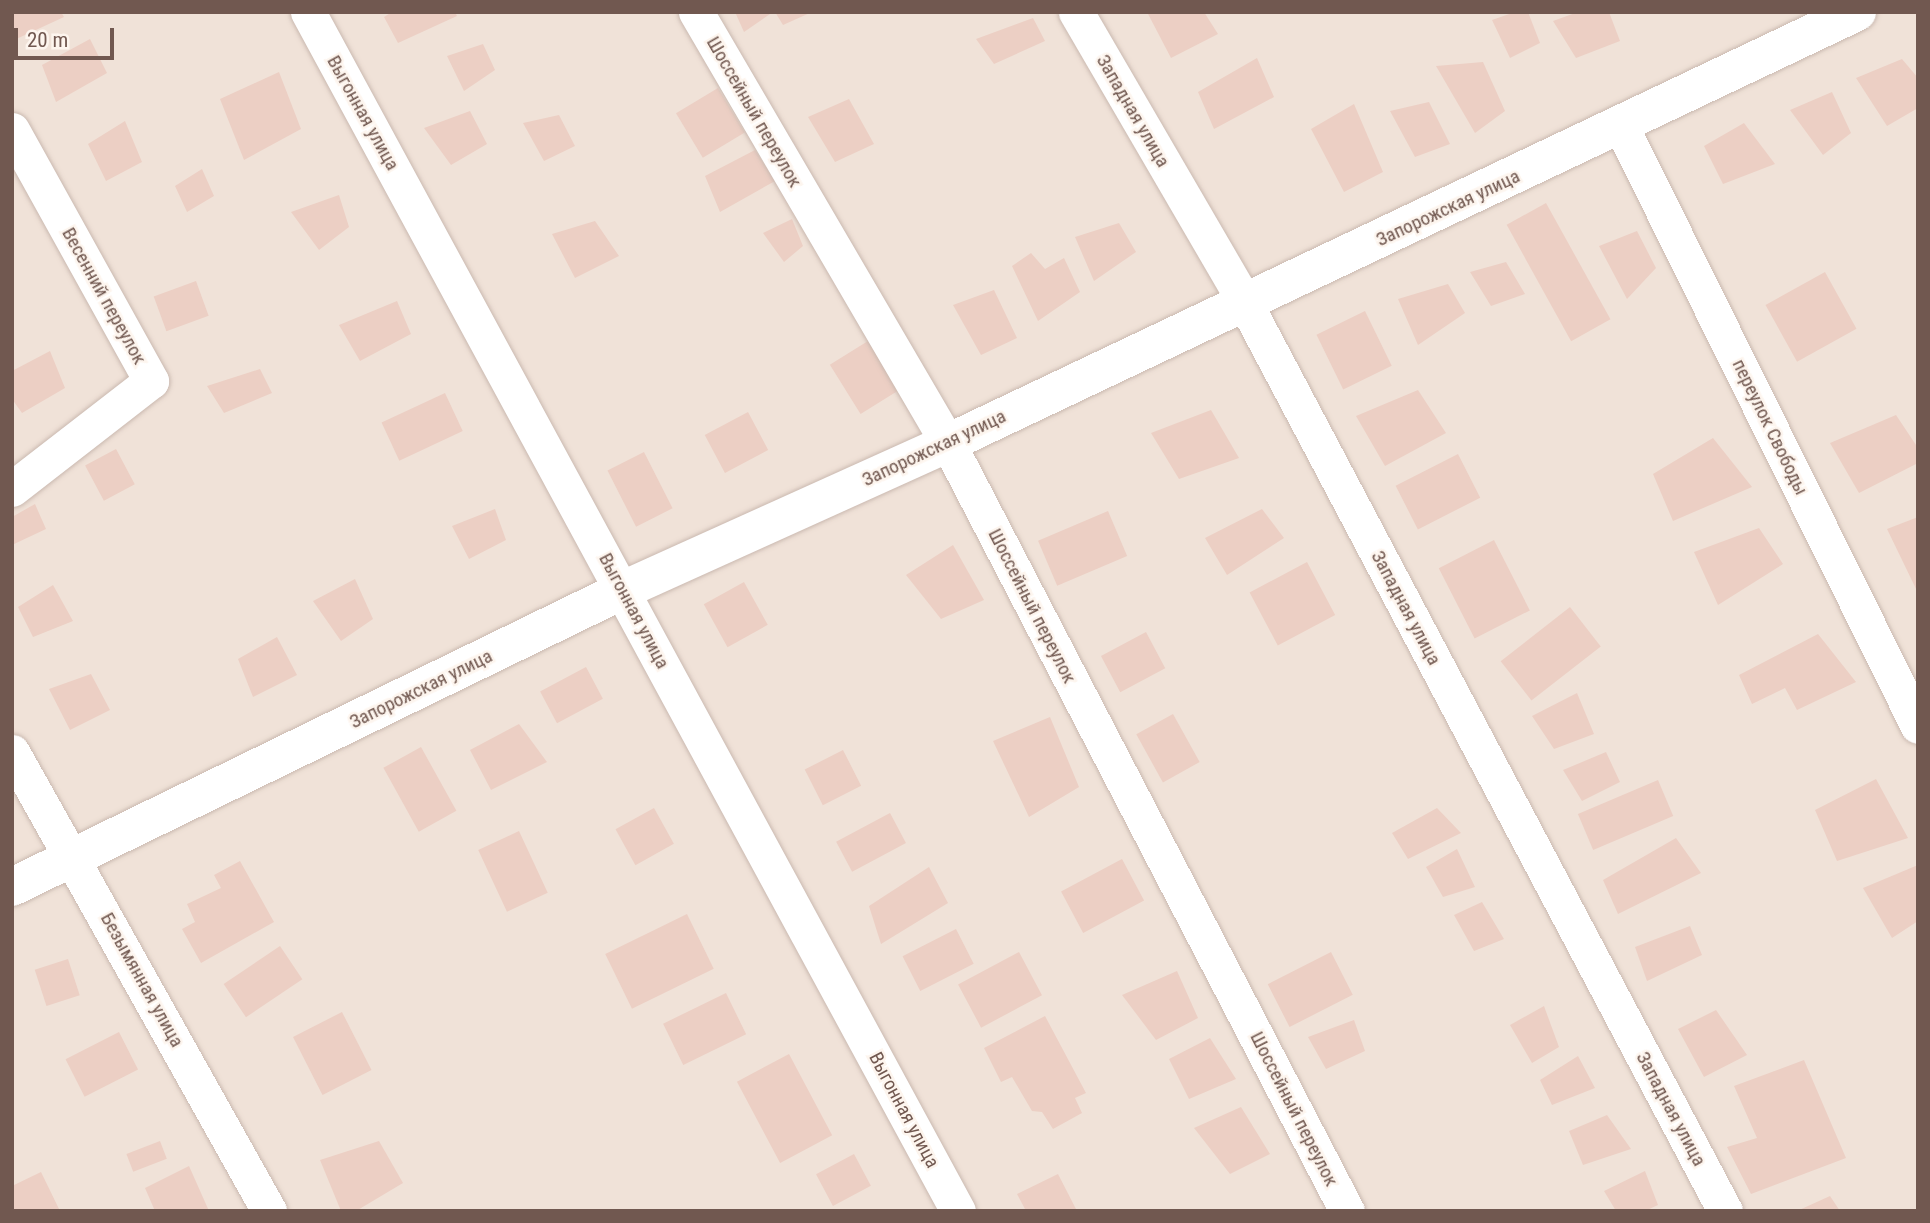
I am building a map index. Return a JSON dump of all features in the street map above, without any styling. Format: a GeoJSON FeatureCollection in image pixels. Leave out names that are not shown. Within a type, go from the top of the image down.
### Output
{"type":"FeatureCollection","features":[{"type":"Feature","properties":{"kind":"street","name":"Выгонная улица"},"geometry":{"type":"LineString","coordinates":[[308,12],[958,1211]]}},
{"type":"Feature","properties":{"kind":"street","name":"Шоссейный переулок"},"geometry":{"type":"LineString","coordinates":[[696,12],[948,443],[1347,1211]]}},
{"type":"Feature","properties":{"kind":"street","name":"Западная улица"},"geometry":{"type":"LineString","coordinates":[[1076,12],[1244,301],[1725,1211]]}},
{"type":"Feature","properties":{"kind":"street","name":"Запорожская улица"},"geometry":{"type":"LineString","coordinates":[[12,887],[623,590],[948,443],[1244,301],[1622,128],[1857,12]]}},
{"type":"Feature","properties":{"kind":"street","name":"переулок Свободы"},"geometry":{"type":"LineString","coordinates":[[1622,128],[1918,726]]}},
{"type":"Feature","properties":{"kind":"street","name":"Весенний переулок"},"geometry":{"type":"LineString","coordinates":[[12,130],[151,381],[12,489]]}},
{"type":"Feature","properties":{"kind":"street","name":"Безымянная улица"},"geometry":{"type":"LineString","coordinates":[[12,752],[75,858],[269,1211]]}},
{"type":"Feature","properties":{"kind":"shaded area"},"geometry":{"type":"Polygon","coordinates":[[[12,12],[1918,12],[1918,1211],[12,1211],[12,12]]]}},
{"type":"Feature","properties":{"kind":"building"},"geometry":{"type":"Polygon","coordinates":[[[12,12],[61,12],[64,17],[12,41],[12,12]]]}},
{"type":"Feature","properties":{"kind":"building"},"geometry":{"type":"Polygon","coordinates":[[[392,12],[455,12],[457,16],[398,43],[384,17],[392,12]]]}},
{"type":"Feature","properties":{"kind":"building"},"geometry":{"type":"Polygon","coordinates":[[[735,12],[773,12],[744,32],[735,12]]]}},
{"type":"Feature","properties":{"kind":"building"},"geometry":{"type":"Polygon","coordinates":[[[775,12],[812,12],[783,25],[775,12]]]}},
{"type":"Feature","properties":{"kind":"building"},"geometry":{"type":"Polygon","coordinates":[[[1147,12],[1204,12],[1218,34],[1171,58],[1147,12]]]}},
{"type":"Feature","properties":{"kind":"building"},"geometry":{"type":"Polygon","coordinates":[[[1515,12],[1528,12],[1540,43],[1510,58],[1492,20],[1515,12]]]}},
{"type":"Feature","properties":{"kind":"building"},"geometry":{"type":"Polygon","coordinates":[[[1578,12],[1609,12],[1620,41],[1576,58],[1553,21],[1578,12]]]}},
{"type":"Feature","properties":{"kind":"building"},"geometry":{"type":"Polygon","coordinates":[[[1033,18],[1045,41],[994,64],[976,39],[1033,18]]]}},
{"type":"Feature","properties":{"kind":"building"},"geometry":{"type":"Polygon","coordinates":[[[90,39],[107,73],[56,102],[42,65],[90,39]]]}},
{"type":"Feature","properties":{"kind":"building"},"geometry":{"type":"Polygon","coordinates":[[[483,44],[495,70],[464,91],[447,56],[483,44]]]}},
{"type":"Feature","properties":{"kind":"building"},"geometry":{"type":"Polygon","coordinates":[[[1257,58],[1274,97],[1214,129],[1198,92],[1257,58]]]}},
{"type":"Feature","properties":{"kind":"building"},"geometry":{"type":"Polygon","coordinates":[[[1902,59],[1918,78],[1918,108],[1887,126],[1856,78],[1902,59]]]}},
{"type":"Feature","properties":{"kind":"building"},"geometry":{"type":"Polygon","coordinates":[[[1483,62],[1505,111],[1475,133],[1436,66],[1483,62]]]}},
{"type":"Feature","properties":{"kind":"building"},"geometry":{"type":"Polygon","coordinates":[[[279,72],[301,129],[244,160],[220,99],[279,72]]]}},
{"type":"Feature","properties":{"kind":"building"},"geometry":{"type":"Polygon","coordinates":[[[718,88],[745,133],[703,158],[676,113],[718,88]]]}},
{"type":"Feature","properties":{"kind":"building"},"geometry":{"type":"Polygon","coordinates":[[[1832,92],[1851,133],[1823,155],[1790,110],[1832,92]]]}},
{"type":"Feature","properties":{"kind":"building"},"geometry":{"type":"Polygon","coordinates":[[[849,99],[874,144],[835,162],[808,117],[849,99]]]}},
{"type":"Feature","properties":{"kind":"building"},"geometry":{"type":"Polygon","coordinates":[[[1429,102],[1450,144],[1415,157],[1390,111],[1429,102]]]}},
{"type":"Feature","properties":{"kind":"building"},"geometry":{"type":"Polygon","coordinates":[[[1354,104],[1383,172],[1344,192],[1311,129],[1354,104]]]}},
{"type":"Feature","properties":{"kind":"building"},"geometry":{"type":"Polygon","coordinates":[[[470,111],[487,144],[451,165],[424,128],[470,111]]]}},
{"type":"Feature","properties":{"kind":"building"},"geometry":{"type":"Polygon","coordinates":[[[559,115],[575,146],[544,161],[523,123],[559,115]]]}},
{"type":"Feature","properties":{"kind":"building"},"geometry":{"type":"Polygon","coordinates":[[[125,121],[142,162],[106,181],[88,144],[125,121]]]}},
{"type":"Feature","properties":{"kind":"building"},"geometry":{"type":"Polygon","coordinates":[[[1744,123],[1775,164],[1723,184],[1704,146],[1744,123]]]}},
{"type":"Feature","properties":{"kind":"building"},"geometry":{"type":"Polygon","coordinates":[[[755,150],[775,181],[720,212],[705,176],[755,150]]]}},
{"type":"Feature","properties":{"kind":"building"},"geometry":{"type":"Polygon","coordinates":[[[202,169],[214,196],[187,212],[175,186],[202,169]]]}},
{"type":"Feature","properties":{"kind":"building"},"geometry":{"type":"Polygon","coordinates":[[[339,195],[349,227],[319,250],[291,212],[339,195]]]}},
{"type":"Feature","properties":{"kind":"building"},"geometry":{"type":"Polygon","coordinates":[[[1546,203],[1610,319],[1571,341],[1507,225],[1546,203]]]}},
{"type":"Feature","properties":{"kind":"building"},"geometry":{"type":"Polygon","coordinates":[[[792,219],[803,246],[784,262],[763,233],[792,219]]]}},
{"type":"Feature","properties":{"kind":"building"},"geometry":{"type":"Polygon","coordinates":[[[595,221],[619,256],[575,278],[552,234],[595,221]]]}},
{"type":"Feature","properties":{"kind":"building"},"geometry":{"type":"Polygon","coordinates":[[[1119,223],[1136,252],[1094,281],[1075,237],[1119,223]]]}},
{"type":"Feature","properties":{"kind":"building"},"geometry":{"type":"Polygon","coordinates":[[[1637,231],[1656,268],[1627,299],[1599,246],[1637,231]]]}},
{"type":"Feature","properties":{"kind":"building"},"geometry":{"type":"Polygon","coordinates":[[[1031,253],[1045,269],[1064,258],[1080,292],[1038,321],[1012,266],[1031,253]]]}},
{"type":"Feature","properties":{"kind":"building"},"geometry":{"type":"Polygon","coordinates":[[[1506,262],[1525,294],[1491,306],[1470,272],[1506,262]]]}},
{"type":"Feature","properties":{"kind":"building"},"geometry":{"type":"Polygon","coordinates":[[[1825,272],[1857,329],[1797,362],[1766,305],[1825,272]]]}},
{"type":"Feature","properties":{"kind":"building"},"geometry":{"type":"Polygon","coordinates":[[[196,281],[209,316],[166,331],[154,296],[196,281]]]}},
{"type":"Feature","properties":{"kind":"building"},"geometry":{"type":"Polygon","coordinates":[[[1448,284],[1465,313],[1418,345],[1398,299],[1448,284]]]}},
{"type":"Feature","properties":{"kind":"building"},"geometry":{"type":"Polygon","coordinates":[[[994,290],[1017,338],[981,355],[953,305],[994,290]]]}},
{"type":"Feature","properties":{"kind":"building"},"geometry":{"type":"Polygon","coordinates":[[[397,301],[411,334],[360,361],[339,325],[397,301]]]}},
{"type":"Feature","properties":{"kind":"building"},"geometry":{"type":"Polygon","coordinates":[[[1365,311],[1392,366],[1343,389],[1316,335],[1365,311]]]}},
{"type":"Feature","properties":{"kind":"building"},"geometry":{"type":"Polygon","coordinates":[[[868,341],[899,390],[861,414],[830,365],[868,341]]]}},
{"type":"Feature","properties":{"kind":"building"},"geometry":{"type":"Polygon","coordinates":[[[50,351],[65,388],[22,413],[12,399],[12,371],[50,351]]]}},
{"type":"Feature","properties":{"kind":"building"},"geometry":{"type":"Polygon","coordinates":[[[260,369],[272,393],[224,413],[207,386],[260,369]]]}},
{"type":"Feature","properties":{"kind":"building"},"geometry":{"type":"Polygon","coordinates":[[[1418,390],[1446,433],[1385,466],[1356,416],[1418,390]]]}},
{"type":"Feature","properties":{"kind":"building"},"geometry":{"type":"Polygon","coordinates":[[[445,393],[463,431],[399,461],[382,423],[445,393]]]}},
{"type":"Feature","properties":{"kind":"building"},"geometry":{"type":"Polygon","coordinates":[[[1211,410],[1239,458],[1179,479],[1151,433],[1211,410]]]}},
{"type":"Feature","properties":{"kind":"building"},"geometry":{"type":"Polygon","coordinates":[[[748,412],[768,450],[725,473],[705,435],[748,412]]]}},
{"type":"Feature","properties":{"kind":"building"},"geometry":{"type":"Polygon","coordinates":[[[1896,415],[1918,448],[1918,463],[1859,493],[1830,443],[1896,415]]]}},
{"type":"Feature","properties":{"kind":"building"},"geometry":{"type":"Polygon","coordinates":[[[1713,438],[1752,487],[1673,521],[1653,474],[1713,438]]]}},
{"type":"Feature","properties":{"kind":"building"},"geometry":{"type":"Polygon","coordinates":[[[116,449],[135,484],[104,501],[85,465],[116,449]]]}},
{"type":"Feature","properties":{"kind":"building"},"geometry":{"type":"Polygon","coordinates":[[[644,452],[673,508],[636,527],[607,471],[644,452]]]}},
{"type":"Feature","properties":{"kind":"building"},"geometry":{"type":"Polygon","coordinates":[[[1458,454],[1480,498],[1418,529],[1396,486],[1458,454]]]}},
{"type":"Feature","properties":{"kind":"building"},"geometry":{"type":"Polygon","coordinates":[[[35,504],[46,529],[12,545],[12,517],[35,504]]]}},
{"type":"Feature","properties":{"kind":"building"},"geometry":{"type":"Polygon","coordinates":[[[495,509],[506,540],[469,559],[452,526],[495,509]]]}},
{"type":"Feature","properties":{"kind":"building"},"geometry":{"type":"Polygon","coordinates":[[[1262,509],[1284,538],[1227,575],[1205,538],[1262,509]]]}},
{"type":"Feature","properties":{"kind":"building"},"geometry":{"type":"Polygon","coordinates":[[[1108,511],[1127,556],[1057,586],[1038,541],[1108,511]]]}},
{"type":"Feature","properties":{"kind":"building"},"geometry":{"type":"Polygon","coordinates":[[[1918,517],[1918,593],[1887,529],[1918,517]]]}},
{"type":"Feature","properties":{"kind":"building"},"geometry":{"type":"Polygon","coordinates":[[[1759,528],[1783,564],[1718,605],[1694,552],[1759,528]]]}},
{"type":"Feature","properties":{"kind":"building"},"geometry":{"type":"Polygon","coordinates":[[[1494,540],[1530,610],[1475,639],[1439,568],[1494,540]]]}},
{"type":"Feature","properties":{"kind":"building"},"geometry":{"type":"Polygon","coordinates":[[[953,545],[984,600],[941,619],[906,575],[953,545]]]}},
{"type":"Feature","properties":{"kind":"building"},"geometry":{"type":"Polygon","coordinates":[[[1307,562],[1335,615],[1278,645],[1250,593],[1307,562]]]}},
{"type":"Feature","properties":{"kind":"building"},"geometry":{"type":"Polygon","coordinates":[[[355,579],[373,619],[341,641],[313,601],[355,579]]]}},
{"type":"Feature","properties":{"kind":"building"},"geometry":{"type":"Polygon","coordinates":[[[744,582],[768,625],[728,647],[704,604],[744,582]]]}},
{"type":"Feature","properties":{"kind":"building"},"geometry":{"type":"Polygon","coordinates":[[[53,585],[73,621],[33,637],[18,607],[53,585]]]}},
{"type":"Feature","properties":{"kind":"building"},"geometry":{"type":"Polygon","coordinates":[[[1570,607],[1601,646],[1531,701],[1501,661],[1570,607]]]}},
{"type":"Feature","properties":{"kind":"building"},"geometry":{"type":"Polygon","coordinates":[[[1146,632],[1165,668],[1120,692],[1101,656],[1146,632]]]}},
{"type":"Feature","properties":{"kind":"building"},"geometry":{"type":"Polygon","coordinates":[[[1818,634],[1856,682],[1797,710],[1785,688],[1752,704],[1739,675],[1818,634]]]}},
{"type":"Feature","properties":{"kind":"building"},"geometry":{"type":"Polygon","coordinates":[[[277,637],[297,675],[253,697],[238,659],[277,637]]]}},
{"type":"Feature","properties":{"kind":"building"},"geometry":{"type":"Polygon","coordinates":[[[586,667],[603,699],[557,723],[540,691],[586,667]]]}},
{"type":"Feature","properties":{"kind":"building"},"geometry":{"type":"Polygon","coordinates":[[[91,674],[110,710],[70,730],[49,689],[91,674]]]}},
{"type":"Feature","properties":{"kind":"building"},"geometry":{"type":"Polygon","coordinates":[[[1577,693],[1594,734],[1554,749],[1532,716],[1577,693]]]}},
{"type":"Feature","properties":{"kind":"building"},"geometry":{"type":"Polygon","coordinates":[[[1173,714],[1200,762],[1163,782],[1136,734],[1173,714]]]}},
{"type":"Feature","properties":{"kind":"building"},"geometry":{"type":"Polygon","coordinates":[[[1050,717],[1079,787],[1029,817],[993,741],[1050,717]]]}},
{"type":"Feature","properties":{"kind":"building"},"geometry":{"type":"Polygon","coordinates":[[[519,724],[547,762],[491,790],[470,750],[519,724]]]}},
{"type":"Feature","properties":{"kind":"building"},"geometry":{"type":"Polygon","coordinates":[[[421,747],[456,811],[419,832],[383,768],[421,747]]]}},
{"type":"Feature","properties":{"kind":"building"},"geometry":{"type":"Polygon","coordinates":[[[843,750],[861,786],[823,805],[805,770],[843,750]]]}},
{"type":"Feature","properties":{"kind":"building"},"geometry":{"type":"Polygon","coordinates":[[[1606,752],[1620,782],[1582,801],[1563,770],[1606,752]]]}},
{"type":"Feature","properties":{"kind":"building"},"geometry":{"type":"Polygon","coordinates":[[[1876,779],[1908,838],[1837,861],[1815,810],[1876,779]]]}},
{"type":"Feature","properties":{"kind":"building"},"geometry":{"type":"Polygon","coordinates":[[[1658,780],[1673,816],[1593,850],[1578,814],[1658,780]]]}},
{"type":"Feature","properties":{"kind":"building"},"geometry":{"type":"Polygon","coordinates":[[[654,808],[674,844],[635,865],[616,829],[654,808]]]}},
{"type":"Feature","properties":{"kind":"building"},"geometry":{"type":"Polygon","coordinates":[[[1437,808],[1461,833],[1408,859],[1392,833],[1437,808]]]}},
{"type":"Feature","properties":{"kind":"building"},"geometry":{"type":"Polygon","coordinates":[[[890,813],[906,843],[852,872],[836,842],[890,813]]]}},
{"type":"Feature","properties":{"kind":"building"},"geometry":{"type":"Polygon","coordinates":[[[519,831],[548,893],[507,912],[478,850],[519,831]]]}},
{"type":"Feature","properties":{"kind":"building"},"geometry":{"type":"Polygon","coordinates":[[[1676,838],[1701,873],[1618,914],[1603,880],[1676,838]]]}},
{"type":"Feature","properties":{"kind":"building"},"geometry":{"type":"Polygon","coordinates":[[[1457,849],[1475,887],[1443,897],[1426,867],[1457,849]]]}},
{"type":"Feature","properties":{"kind":"building"},"geometry":{"type":"Polygon","coordinates":[[[1122,859],[1144,900],[1083,933],[1061,891],[1122,859]]]}},
{"type":"Feature","properties":{"kind":"building"},"geometry":{"type":"Polygon","coordinates":[[[240,861],[274,922],[201,963],[182,929],[195,922],[187,904],[221,888],[214,875],[240,861]]]}},
{"type":"Feature","properties":{"kind":"building"},"geometry":{"type":"Polygon","coordinates":[[[1918,865],[1918,921],[1892,938],[1863,888],[1918,865]]]}},
{"type":"Feature","properties":{"kind":"building"},"geometry":{"type":"Polygon","coordinates":[[[929,867],[948,903],[881,944],[869,906],[929,867]]]}},
{"type":"Feature","properties":{"kind":"building"},"geometry":{"type":"Polygon","coordinates":[[[1482,902],[1504,939],[1474,951],[1454,915],[1482,902]]]}},
{"type":"Feature","properties":{"kind":"building"},"geometry":{"type":"Polygon","coordinates":[[[687,914],[714,969],[632,1009],[605,954],[687,914]]]}},
{"type":"Feature","properties":{"kind":"building"},"geometry":{"type":"Polygon","coordinates":[[[1690,926],[1702,955],[1647,981],[1635,947],[1690,926]]]}},
{"type":"Feature","properties":{"kind":"building"},"geometry":{"type":"Polygon","coordinates":[[[956,929],[974,964],[920,991],[903,956],[956,929]]]}},
{"type":"Feature","properties":{"kind":"building"},"geometry":{"type":"Polygon","coordinates":[[[280,946],[302,979],[246,1017],[224,984],[280,946]]]}},
{"type":"Feature","properties":{"kind":"building"},"geometry":{"type":"Polygon","coordinates":[[[1019,952],[1042,995],[981,1028],[958,984],[1019,952]]]}},
{"type":"Feature","properties":{"kind":"building"},"geometry":{"type":"Polygon","coordinates":[[[1331,952],[1353,995],[1290,1027],[1268,984],[1331,952]]]}},
{"type":"Feature","properties":{"kind":"building"},"geometry":{"type":"Polygon","coordinates":[[[68,959],[80,995],[46,1006],[35,970],[68,959]]]}},
{"type":"Feature","properties":{"kind":"building"},"geometry":{"type":"Polygon","coordinates":[[[1177,971],[1198,1018],[1156,1040],[1122,995],[1177,971]]]}},
{"type":"Feature","properties":{"kind":"building"},"geometry":{"type":"Polygon","coordinates":[[[726,993],[746,1034],[683,1065],[663,1024],[726,993]]]}},
{"type":"Feature","properties":{"kind":"building"},"geometry":{"type":"Polygon","coordinates":[[[1544,1006],[1559,1047],[1532,1063],[1510,1025],[1544,1006]]]}},
{"type":"Feature","properties":{"kind":"building"},"geometry":{"type":"Polygon","coordinates":[[[1716,1010],[1747,1055],[1704,1077],[1678,1029],[1716,1010]]]}},
{"type":"Feature","properties":{"kind":"building"},"geometry":{"type":"Polygon","coordinates":[[[342,1012],[372,1070],[323,1095],[293,1037],[342,1012]]]}},
{"type":"Feature","properties":{"kind":"building"},"geometry":{"type":"Polygon","coordinates":[[[1045,1016],[1086,1093],[1075,1098],[1082,1113],[1053,1129],[1042,1112],[1032,1111],[1012,1077],[1001,1082],[984,1048],[1045,1016]]]}},
{"type":"Feature","properties":{"kind":"building"},"geometry":{"type":"Polygon","coordinates":[[[1354,1020],[1365,1051],[1326,1069],[1308,1037],[1354,1020]]]}},
{"type":"Feature","properties":{"kind":"building"},"geometry":{"type":"Polygon","coordinates":[[[119,1032],[138,1069],[85,1097],[66,1059],[119,1032]]]}},
{"type":"Feature","properties":{"kind":"building"},"geometry":{"type":"Polygon","coordinates":[[[1210,1038],[1236,1079],[1189,1099],[1169,1059],[1210,1038]]]}},
{"type":"Feature","properties":{"kind":"building"},"geometry":{"type":"Polygon","coordinates":[[[789,1054],[832,1135],[780,1163],[737,1082],[789,1054]]]}},
{"type":"Feature","properties":{"kind":"building"},"geometry":{"type":"Polygon","coordinates":[[[1578,1056],[1595,1088],[1552,1105],[1540,1080],[1578,1056]]]}},
{"type":"Feature","properties":{"kind":"building"},"geometry":{"type":"Polygon","coordinates":[[[1804,1060],[1846,1158],[1751,1194],[1727,1147],[1757,1138],[1734,1086],[1804,1060]]]}},
{"type":"Feature","properties":{"kind":"building"},"geometry":{"type":"Polygon","coordinates":[[[1241,1107],[1270,1154],[1230,1174],[1194,1128],[1241,1107]]]}},
{"type":"Feature","properties":{"kind":"building"},"geometry":{"type":"Polygon","coordinates":[[[1607,1115],[1631,1149],[1583,1165],[1569,1131],[1607,1115]]]}},
{"type":"Feature","properties":{"kind":"building"},"geometry":{"type":"Polygon","coordinates":[[[160,1141],[167,1159],[133,1172],[126,1154],[160,1141]]]}},
{"type":"Feature","properties":{"kind":"building"},"geometry":{"type":"Polygon","coordinates":[[[379,1141],[403,1183],[356,1211],[341,1211],[320,1160],[379,1141]]]}},
{"type":"Feature","properties":{"kind":"building"},"geometry":{"type":"Polygon","coordinates":[[[854,1154],[871,1186],[833,1206],[816,1174],[854,1154]]]}},
{"type":"Feature","properties":{"kind":"building"},"geometry":{"type":"Polygon","coordinates":[[[189,1166],[209,1211],[155,1211],[145,1188],[189,1166]]]}},
{"type":"Feature","properties":{"kind":"building"},"geometry":{"type":"Polygon","coordinates":[[[1645,1171],[1658,1205],[1645,1211],[1616,1211],[1604,1191],[1645,1171]]]}},
{"type":"Feature","properties":{"kind":"building"},"geometry":{"type":"Polygon","coordinates":[[[41,1172],[60,1211],[12,1211],[12,1186],[41,1172]]]}},
{"type":"Feature","properties":{"kind":"building"},"geometry":{"type":"Polygon","coordinates":[[[1058,1174],[1077,1211],[1026,1211],[1017,1194],[1058,1174]]]}},
{"type":"Feature","properties":{"kind":"building"},"geometry":{"type":"Polygon","coordinates":[[[1830,1196],[1840,1211],[1797,1211],[1830,1196]]]}}]}
